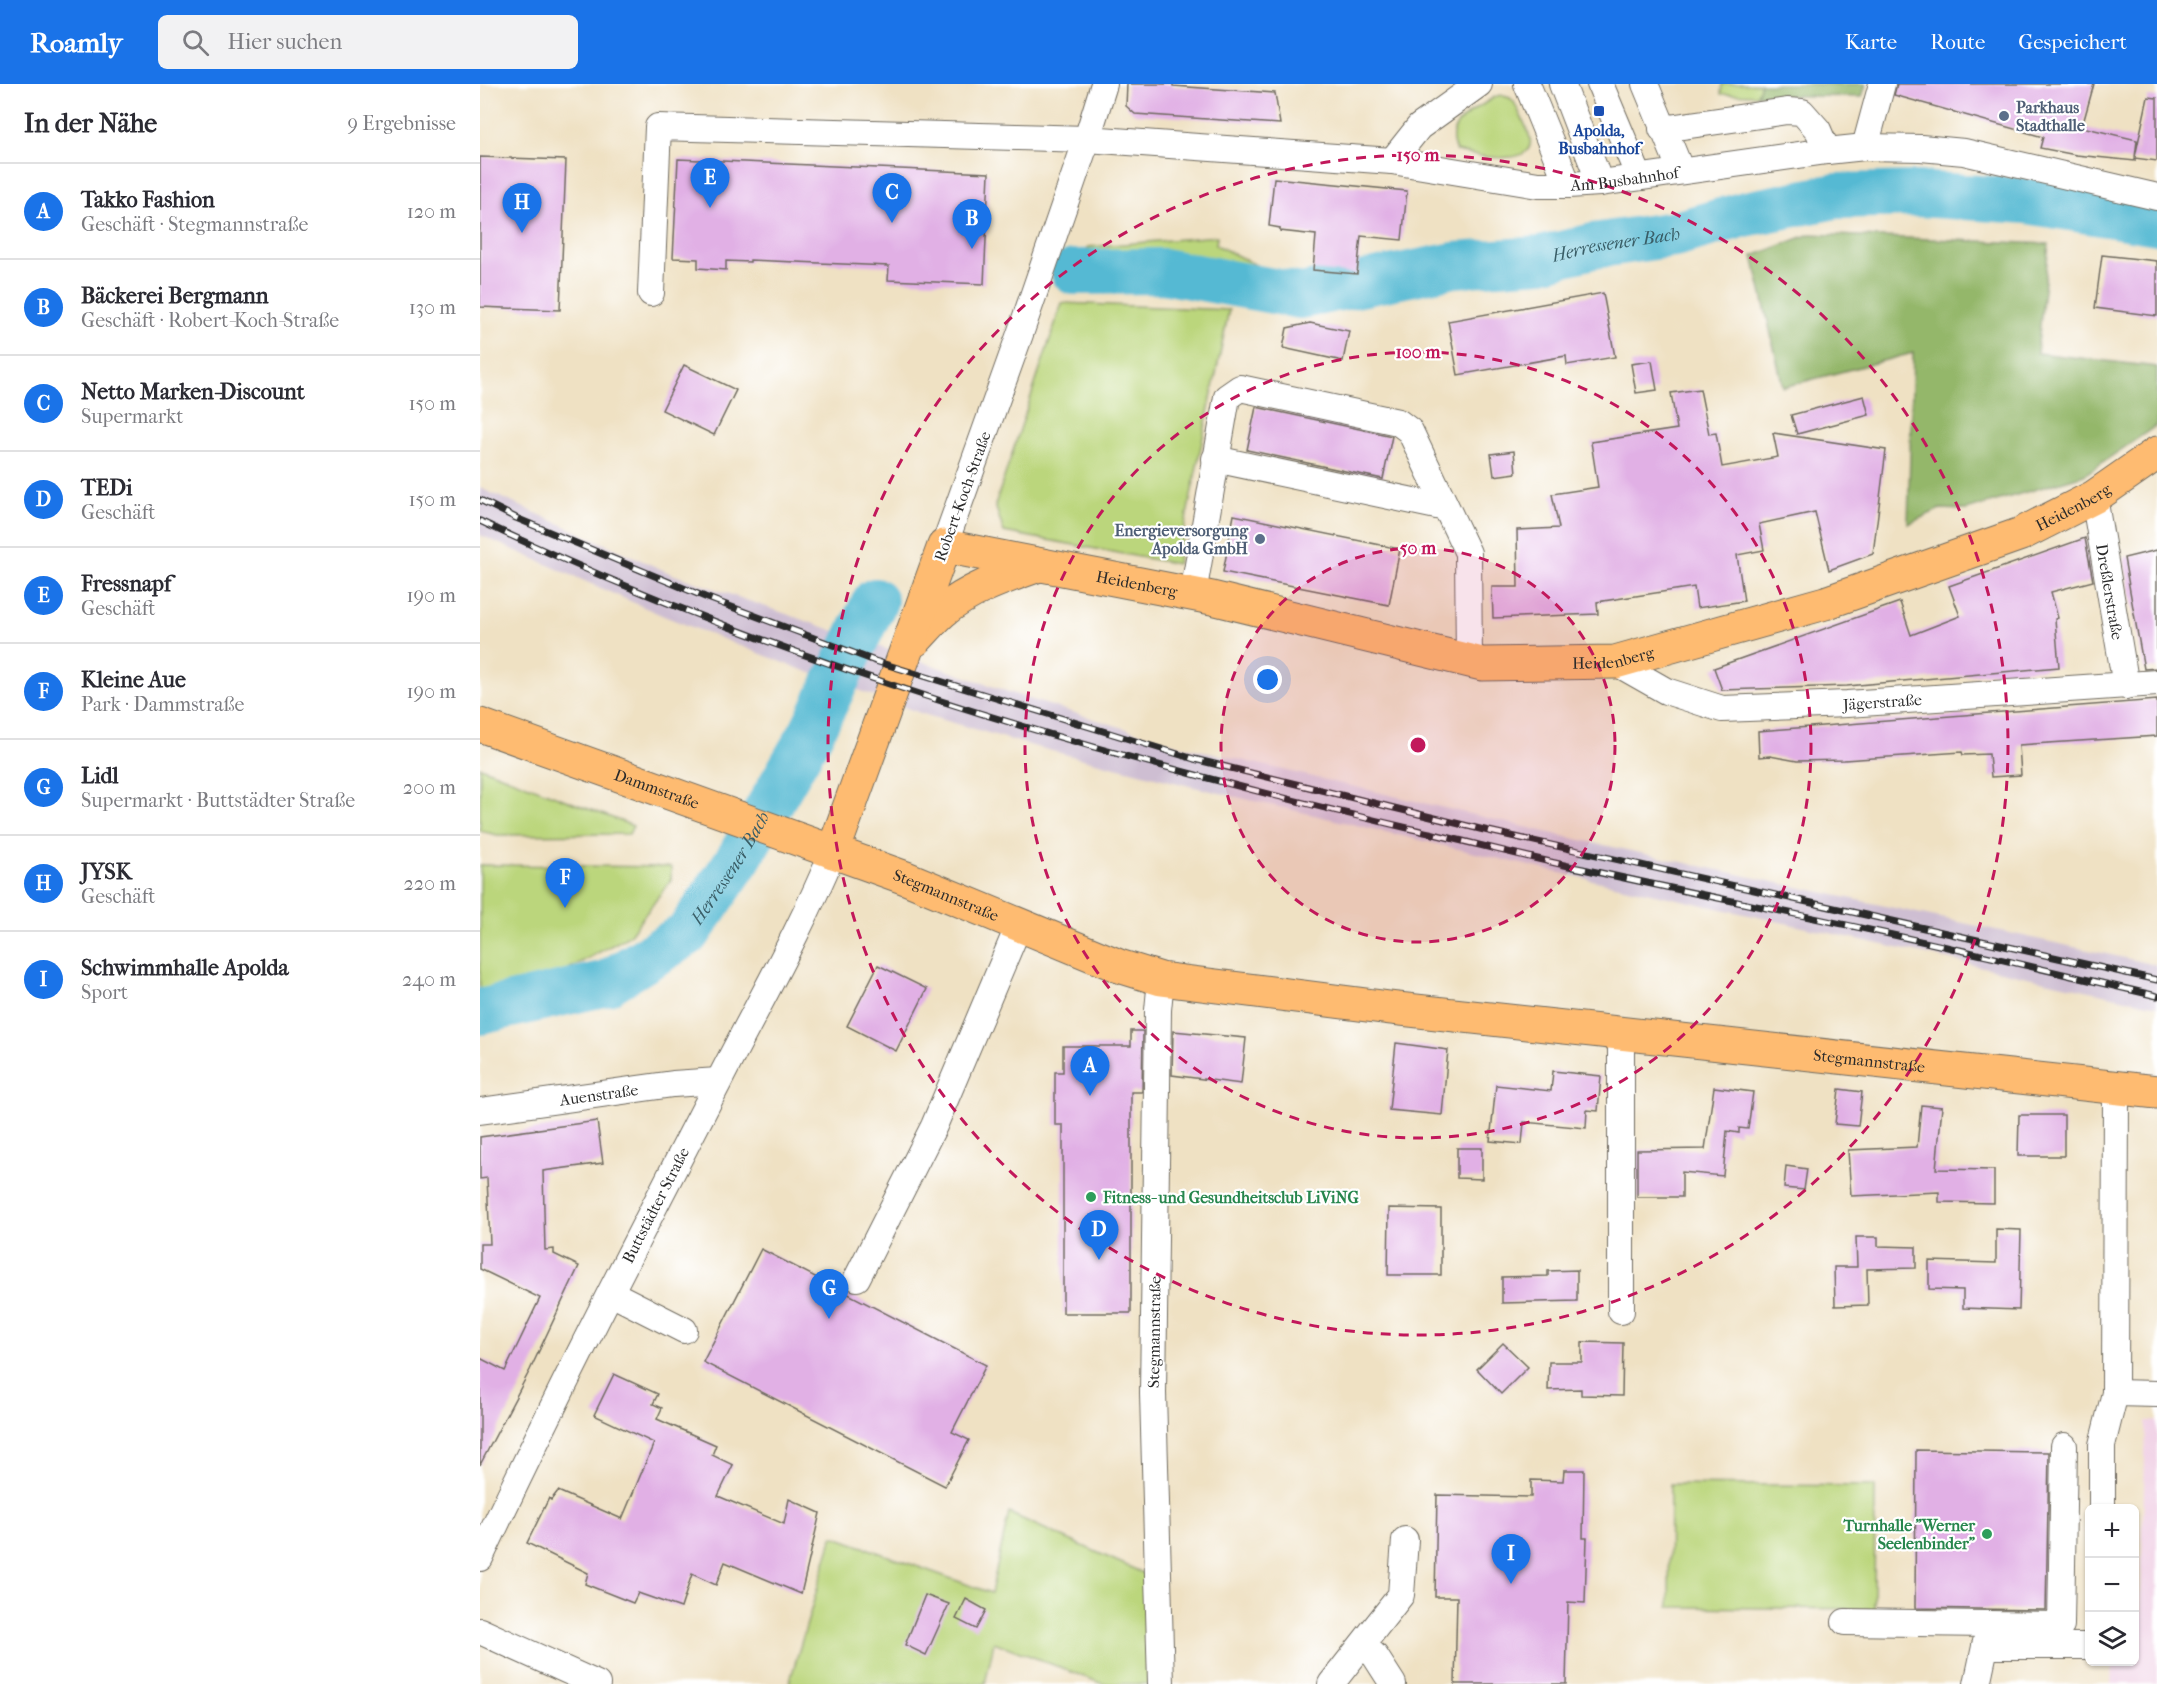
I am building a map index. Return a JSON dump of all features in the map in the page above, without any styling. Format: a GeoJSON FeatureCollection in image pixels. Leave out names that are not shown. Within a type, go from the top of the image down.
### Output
{"type":"FeatureCollection","features":[{"type":"Feature","properties":{"kind":"main road","name":"Heidenberg"},"geometry":{"type":"LineString","coordinates":[[944,546],[1193,594],[1482,664],[1615,662],[1825,603],[2021,534],[2094,498],[2157,453]]}},
{"type":"Feature","properties":{"kind":"main road","name":"Robert-Koch-Straße"},"geometry":{"type":"LineString","coordinates":[[833,852],[944,546]]}},
{"type":"Feature","properties":{"kind":"main road"},"geometry":{"type":"LineString","coordinates":[[908,647],[942,612],[968,595],[1005,577],[1039,565]]}},
{"type":"Feature","properties":{"kind":"main road","name":"Dammstraße"},"geometry":{"type":"LineString","coordinates":[[480,725],[833,852]]}},
{"type":"Feature","properties":{"kind":"main road","name":"Stegmannstraße"},"geometry":{"type":"LineString","coordinates":[[833,852],[906,878],[1119,966],[1161,979],[1390,1008],[2157,1092]]}},
{"type":"Feature","properties":{"kind":"street","name":"Robert-Koch-Straße"},"geometry":{"type":"LineString","coordinates":[[944,546],[1036,287],[1104,84]]}},
{"type":"Feature","properties":{"kind":"street"},"geometry":{"type":"LineString","coordinates":[[1392,161],[1419,127],[1479,84]]}},
{"type":"Feature","properties":{"kind":"street"},"geometry":{"type":"LineString","coordinates":[[1527,84],[1568,185]]}},
{"type":"Feature","properties":{"kind":"street"},"geometry":{"type":"LineString","coordinates":[[1562,84],[1600,183]]}},
{"type":"Feature","properties":{"kind":"street"},"geometry":{"type":"LineString","coordinates":[[1600,84],[1639,177]]}},
{"type":"Feature","properties":{"kind":"street"},"geometry":{"type":"LineString","coordinates":[[1645,84],[1681,171]]}},
{"type":"Feature","properties":{"kind":"street"},"geometry":{"type":"LineString","coordinates":[[1865,147],[1882,84]]}},
{"type":"Feature","properties":{"kind":"street"},"geometry":{"type":"LineString","coordinates":[[1662,129],[1787,111],[1802,112],[1818,130],[1827,151]]}},
{"type":"Feature","properties":{"kind":"street"},"geometry":{"type":"LineString","coordinates":[[651,293],[658,127],[1087,139]]}},
{"type":"Feature","properties":{"kind":"street","name":"Am Busbahnhof"},"geometry":{"type":"LineString","coordinates":[[1087,139],[1392,161],[1514,182],[1568,185],[1600,183],[1865,147],[1921,148],[1964,152],[2157,197]]}},
{"type":"Feature","properties":{"kind":"street"},"geometry":{"type":"LineString","coordinates":[[1193,594],[1227,397],[1240,388],[1398,422],[1410,431],[1468,553],[1469,661]]}},
{"type":"Feature","properties":{"kind":"street"},"geometry":{"type":"LineString","coordinates":[[1215,459],[1446,508]]}},
{"type":"Feature","properties":{"kind":"street","name":"Dreßlerstraße"},"geometry":{"type":"LineString","coordinates":[[2094,498],[2126,686]]}},
{"type":"Feature","properties":{"kind":"street","name":"Jägerstraße"},"geometry":{"type":"LineString","coordinates":[[1615,662],[1666,691],[1722,709],[1847,704],[2157,683]]}},
{"type":"Feature","properties":{"kind":"street","name":"Buttstädter Straße"},"geometry":{"type":"LineString","coordinates":[[480,1558],[718,1081],[799,929],[833,852]]}},
{"type":"Feature","properties":{"kind":"street"},"geometry":{"type":"LineString","coordinates":[[857,1278],[934,1126],[1019,925]]}},
{"type":"Feature","properties":{"kind":"street","name":"Stegmannstraße"},"geometry":{"type":"LineString","coordinates":[[1161,979],[1158,1022],[1153,1394],[1161,1684]]}},
{"type":"Feature","properties":{"kind":"street"},"geometry":{"type":"LineString","coordinates":[[1621,1311],[1622,1032]]}},
{"type":"Feature","properties":{"kind":"street","name":"Auenstraße"},"geometry":{"type":"LineString","coordinates":[[480,1111],[673,1084],[718,1081]]}},
{"type":"Feature","properties":{"kind":"street"},"geometry":{"type":"LineString","coordinates":[[2102,1504],[2103,1445],[2115,1393],[2116,1088]]}},
{"type":"Feature","properties":{"kind":"street"},"geometry":{"type":"LineString","coordinates":[[611,1293],[684,1330]]}},
{"type":"Feature","properties":{"kind":"street"},"geometry":{"type":"LineString","coordinates":[[2115,1393],[2157,1394]]}},
{"type":"Feature","properties":{"kind":"street"},"geometry":{"type":"LineString","coordinates":[[1987,1635],[2061,1625],[2064,1446]]}},
{"type":"Feature","properties":{"kind":"street"},"geometry":{"type":"LineString","coordinates":[[1331,1684],[1401,1595],[1405,1540]]}},
{"type":"Feature","properties":{"kind":"street"},"geometry":{"type":"LineString","coordinates":[[1845,1622],[2085,1645]]}},
{"type":"Feature","properties":{"kind":"street"},"geometry":{"type":"LineString","coordinates":[[480,1631],[597,1684]]}},
{"type":"Feature","properties":{"kind":"street"},"geometry":{"type":"LineString","coordinates":[[1977,1684],[1987,1635]]}},
{"type":"Feature","properties":{"kind":"street"},"geometry":{"type":"LineString","coordinates":[[1363,1645],[1375,1656],[1393,1684]]}},
{"type":"Feature","properties":{"kind":"shaded area"},"geometry":{"type":"Polygon","coordinates":[[[480,488],[672,574],[1026,698],[1182,746],[1567,837],[2157,965],[2157,1006],[1556,872],[1194,787],[1036,747],[923,714],[666,617],[480,535],[480,488]]]}},
{"type":"Feature","properties":{"kind":"shaded area"},"geometry":{"type":"Polygon","coordinates":[[[2146,1421],[2157,1421],[2157,1684],[2111,1684],[2112,1666],[2139,1666],[2146,1421]]]}},
{"type":"Feature","properties":{"kind":"green space"},"geometry":{"type":"Polygon","coordinates":[[[1722,84],[1761,84],[1757,95],[1721,94],[1722,84]]]}},
{"type":"Feature","properties":{"kind":"green space"},"geometry":{"type":"Polygon","coordinates":[[[1761,84],[1866,84],[1862,97],[1757,95],[1761,84]]]}},
{"type":"Feature","properties":{"kind":"green space"},"geometry":{"type":"Polygon","coordinates":[[[1500,95],[1514,102],[1529,133],[1529,148],[1523,154],[1501,158],[1456,151],[1453,133],[1457,125],[1470,112],[1500,95]]]}},
{"type":"Feature","properties":{"kind":"green space"},"geometry":{"type":"Polygon","coordinates":[[[1810,234],[2049,244],[2037,353],[2157,367],[2157,425],[2084,475],[1966,510],[1940,509],[1908,524],[1913,353],[1783,387],[1753,256],[1810,234]]]}},
{"type":"Feature","properties":{"kind":"green space"},"geometry":{"type":"Polygon","coordinates":[[[1217,236],[1216,245],[1256,265],[1254,280],[1162,265],[1119,266],[1113,254],[1086,255],[1088,247],[1217,236]]]}},
{"type":"Feature","properties":{"kind":"green space"},"geometry":{"type":"Polygon","coordinates":[[[1062,303],[1229,310],[1177,564],[1004,532],[995,505],[1062,303]]]}},
{"type":"Feature","properties":{"kind":"green space"},"geometry":{"type":"Polygon","coordinates":[[[480,767],[633,826],[629,834],[497,835],[480,831],[480,767]]]}},
{"type":"Feature","properties":{"kind":"green space"},"geometry":{"type":"Polygon","coordinates":[[[480,865],[671,867],[671,880],[629,936],[541,984],[480,991],[480,865]]]}},
{"type":"Feature","properties":{"kind":"green space"},"geometry":{"type":"Polygon","coordinates":[[[1670,1484],[1875,1486],[1874,1609],[1669,1607],[1670,1484]]]}},
{"type":"Feature","properties":{"kind":"green space"},"geometry":{"type":"Polygon","coordinates":[[[1009,1513],[1152,1577],[1152,1684],[1103,1684],[994,1642],[985,1684],[789,1684],[833,1536],[991,1593],[1009,1513]]]}},
{"type":"Feature","properties":{"kind":"building"},"geometry":{"type":"Polygon","coordinates":[[[1127,84],[1173,84],[1173,86],[1275,93],[1280,124],[1135,114],[1126,106],[1127,84]]]}},
{"type":"Feature","properties":{"kind":"building"},"geometry":{"type":"Polygon","coordinates":[[[1897,84],[2094,84],[2082,127],[2137,140],[2135,157],[2148,97],[2157,98],[2157,161],[2076,155],[2040,148],[2043,137],[1894,95],[1897,84]]]}},
{"type":"Feature","properties":{"kind":"building"},"geometry":{"type":"Polygon","coordinates":[[[480,157],[566,160],[560,310],[480,307],[480,157]]]}},
{"type":"Feature","properties":{"kind":"building"},"geometry":{"type":"Polygon","coordinates":[[[678,159],[989,173],[984,284],[888,280],[889,266],[750,260],[750,262],[726,261],[726,270],[698,268],[698,259],[673,258],[678,159]]]}},
{"type":"Feature","properties":{"kind":"building"},"geometry":{"type":"Polygon","coordinates":[[[1274,178],[1407,191],[1402,240],[1361,236],[1357,274],[1313,270],[1316,235],[1280,231],[1280,228],[1269,226],[1274,178]]]}},
{"type":"Feature","properties":{"kind":"building"},"geometry":{"type":"Polygon","coordinates":[[[2102,255],[2157,261],[2157,316],[2095,308],[2102,255]]]}},
{"type":"Feature","properties":{"kind":"building"},"geometry":{"type":"Polygon","coordinates":[[[1603,293],[1615,357],[1567,365],[1566,356],[1458,375],[1448,321],[1603,293]]]}},
{"type":"Feature","properties":{"kind":"building"},"geometry":{"type":"Polygon","coordinates":[[[1310,323],[1349,331],[1343,361],[1283,348],[1287,328],[1310,323]]]}},
{"type":"Feature","properties":{"kind":"building"},"geometry":{"type":"Polygon","coordinates":[[[1652,361],[1657,390],[1636,393],[1631,364],[1652,361]]]}},
{"type":"Feature","properties":{"kind":"building"},"geometry":{"type":"Polygon","coordinates":[[[684,365],[736,390],[714,435],[662,410],[684,365]]]}},
{"type":"Feature","properties":{"kind":"building"},"geometry":{"type":"Polygon","coordinates":[[[1700,389],[1709,434],[1716,433],[1722,467],[1778,457],[1773,433],[1886,450],[1873,554],[1829,570],[1815,512],[1759,524],[1764,550],[1737,555],[1744,601],[1697,608],[1694,587],[1597,602],[1598,614],[1493,618],[1492,587],[1518,587],[1517,530],[1559,528],[1552,494],[1598,487],[1591,442],[1677,429],[1671,393],[1700,389]]]}},
{"type":"Feature","properties":{"kind":"building"},"geometry":{"type":"Polygon","coordinates":[[[1864,396],[1869,415],[1797,434],[1791,415],[1864,396]]]}},
{"type":"Feature","properties":{"kind":"building"},"geometry":{"type":"Polygon","coordinates":[[[1256,407],[1392,436],[1383,479],[1247,450],[1256,407]]]}},
{"type":"Feature","properties":{"kind":"building"},"geometry":{"type":"Polygon","coordinates":[[[1514,451],[1516,473],[1494,476],[1491,454],[1514,451]]]}},
{"type":"Feature","properties":{"kind":"building"},"geometry":{"type":"Polygon","coordinates":[[[1234,515],[1400,549],[1389,605],[1223,572],[1234,515]]]}},
{"type":"Feature","properties":{"kind":"building"},"geometry":{"type":"Polygon","coordinates":[[[2085,538],[2093,581],[2051,592],[2058,618],[2055,619],[2059,667],[1847,686],[1722,690],[1714,668],[1900,602],[1911,635],[1960,616],[1949,586],[2085,538]]]}},
{"type":"Feature","properties":{"kind":"building"},"geometry":{"type":"Polygon","coordinates":[[[2157,550],[2157,668],[2144,669],[2124,558],[2157,550]]]}},
{"type":"Feature","properties":{"kind":"building"},"geometry":{"type":"Polygon","coordinates":[[[2157,700],[2157,736],[2019,745],[2021,775],[1991,777],[1989,754],[1963,755],[1962,752],[1844,760],[1797,761],[1770,756],[1759,757],[1758,731],[2157,700]]]}},
{"type":"Feature","properties":{"kind":"building"},"geometry":{"type":"Polygon","coordinates":[[[878,965],[927,989],[896,1051],[847,1026],[878,965]]]}},
{"type":"Feature","properties":{"kind":"building"},"geometry":{"type":"Polygon","coordinates":[[[1131,1031],[1143,1031],[1142,1092],[1131,1092],[1131,1313],[1063,1313],[1063,1125],[1055,1125],[1055,1072],[1063,1072],[1063,1046],[1131,1046],[1131,1031]]]}},
{"type":"Feature","properties":{"kind":"building"},"geometry":{"type":"Polygon","coordinates":[[[1173,1031],[1246,1038],[1241,1084],[1172,1075],[1173,1031]]]}},
{"type":"Feature","properties":{"kind":"building"},"geometry":{"type":"Polygon","coordinates":[[[1396,1043],[1448,1050],[1442,1115],[1389,1110],[1396,1043]]]}},
{"type":"Feature","properties":{"kind":"building"},"geometry":{"type":"Polygon","coordinates":[[[1553,1071],[1601,1076],[1598,1111],[1587,1110],[1586,1128],[1524,1122],[1522,1144],[1490,1141],[1496,1085],[1551,1091],[1553,1071]]]}},
{"type":"Feature","properties":{"kind":"building"},"geometry":{"type":"Polygon","coordinates":[[[1714,1087],[1753,1092],[1748,1129],[1739,1128],[1739,1133],[1727,1131],[1723,1176],[1682,1172],[1682,1197],[1637,1197],[1637,1150],[1705,1149],[1714,1087]]]}},
{"type":"Feature","properties":{"kind":"building"},"geometry":{"type":"Polygon","coordinates":[[[1839,1089],[1862,1092],[1858,1126],[1835,1124],[1839,1089]]]}},
{"type":"Feature","properties":{"kind":"building"},"geometry":{"type":"Polygon","coordinates":[[[1921,1105],[1942,1107],[1936,1169],[1994,1170],[1994,1203],[1939,1202],[1939,1192],[1851,1196],[1848,1150],[1917,1147],[1921,1105]]]}},
{"type":"Feature","properties":{"kind":"building"},"geometry":{"type":"Polygon","coordinates":[[[2019,1115],[2064,1115],[2064,1156],[2018,1156],[2019,1115]]]}},
{"type":"Feature","properties":{"kind":"building"},"geometry":{"type":"Polygon","coordinates":[[[597,1121],[603,1163],[543,1171],[545,1250],[554,1249],[554,1254],[579,1266],[530,1370],[480,1465],[480,1358],[505,1371],[540,1298],[480,1269],[480,1244],[490,1244],[487,1178],[480,1179],[480,1137],[597,1121]]]}},
{"type":"Feature","properties":{"kind":"building"},"geometry":{"type":"Polygon","coordinates":[[[1457,1148],[1482,1148],[1482,1179],[1457,1178],[1457,1148]]]}},
{"type":"Feature","properties":{"kind":"building"},"geometry":{"type":"Polygon","coordinates":[[[1786,1166],[1807,1169],[1804,1190],[1784,1188],[1786,1166]]]}},
{"type":"Feature","properties":{"kind":"building"},"geometry":{"type":"Polygon","coordinates":[[[1389,1208],[1441,1209],[1441,1275],[1388,1275],[1389,1208]]]}},
{"type":"Feature","properties":{"kind":"building"},"geometry":{"type":"Polygon","coordinates":[[[1996,1229],[2021,1230],[2019,1310],[1963,1308],[1963,1290],[1929,1289],[1929,1261],[1996,1263],[1996,1229]]]}},
{"type":"Feature","properties":{"kind":"building"},"geometry":{"type":"Polygon","coordinates":[[[1856,1237],[1878,1237],[1878,1246],[1916,1247],[1916,1268],[1867,1269],[1868,1305],[1835,1306],[1834,1267],[1857,1267],[1856,1237]]]}},
{"type":"Feature","properties":{"kind":"building"},"geometry":{"type":"Polygon","coordinates":[[[761,1249],[986,1365],[952,1432],[969,1440],[945,1486],[703,1362],[761,1249]]]}},
{"type":"Feature","properties":{"kind":"building"},"geometry":{"type":"Polygon","coordinates":[[[1577,1270],[1577,1301],[1502,1303],[1502,1277],[1548,1276],[1548,1271],[1577,1270]]]}},
{"type":"Feature","properties":{"kind":"building"},"geometry":{"type":"Polygon","coordinates":[[[1582,1342],[1623,1343],[1622,1396],[1581,1395],[1581,1389],[1548,1390],[1549,1362],[1582,1362],[1582,1342]]]}},
{"type":"Feature","properties":{"kind":"building"},"geometry":{"type":"Polygon","coordinates":[[[1503,1343],[1528,1367],[1501,1394],[1477,1369],[1503,1343]]]}},
{"type":"Feature","properties":{"kind":"building"},"geometry":{"type":"Polygon","coordinates":[[[614,1374],[658,1394],[653,1404],[662,1408],[657,1419],[716,1445],[712,1455],[733,1465],[718,1496],[784,1524],[789,1499],[820,1513],[801,1594],[725,1562],[716,1585],[692,1574],[681,1608],[638,1593],[633,1603],[585,1584],[588,1573],[527,1543],[549,1498],[551,1500],[558,1491],[622,1519],[654,1443],[594,1415],[614,1374]]]}},
{"type":"Feature","properties":{"kind":"building","name":"Turnhalle \"Werner Seelenbinder\""},"geometry":{"type":"Polygon","coordinates":[[[1916,1450],[2049,1452],[2046,1610],[1915,1608],[1916,1450]]]}},
{"type":"Feature","properties":{"kind":"building"},"geometry":{"type":"Polygon","coordinates":[[[1564,1470],[1584,1470],[1583,1538],[1587,1538],[1585,1603],[1568,1602],[1566,1684],[1455,1684],[1457,1597],[1435,1597],[1437,1495],[1531,1497],[1531,1480],[1563,1481],[1564,1470]]]}},
{"type":"Feature","properties":{"kind":"building"},"geometry":{"type":"Polygon","coordinates":[[[925,1595],[949,1604],[926,1655],[905,1645],[925,1595]]]}},
{"type":"Feature","properties":{"kind":"building"},"geometry":{"type":"Polygon","coordinates":[[[966,1599],[986,1610],[976,1629],[956,1619],[966,1599]]]}},
{"type":"Feature","properties":{"kind":"waterway","name":"Herressener Bach"},"geometry":{"type":"LineString","coordinates":[[1074,272],[1163,271],[1301,296],[1454,265],[1541,259],[1593,246],[1675,234],[1745,214],[1836,196],[1917,194],[2027,201],[2157,222]]}},
{"type":"Feature","properties":{"kind":"waterway","name":"Herressener Bach"},"geometry":{"type":"LineString","coordinates":[[480,1012],[607,983],[688,933],[739,858],[811,733],[875,601]]}},
{"type":"Feature","properties":{"kind":"railway"},"geometry":{"type":"LineString","coordinates":[[480,500],[516,518],[705,597],[875,661],[1194,759],[1480,829],[2157,980]]}},
{"type":"Feature","properties":{"kind":"railway"},"geometry":{"type":"LineString","coordinates":[[480,521],[592,572],[706,618],[821,661],[1055,736],[1293,800],[1518,854],[1913,939],[2157,996]]}},
{"type":"Feature","properties":{"kind":"place","name":"Apolda, Busbahnhof"},"geometry":{"type":"Point","coordinates":[1599,111]}},
{"type":"Feature","properties":{"kind":"place","name":"Parkhaus Stadthalle"},"geometry":{"type":"Point","coordinates":[2004,116]}},
{"type":"Feature","properties":{"kind":"place","name":"Fressnapf"},"geometry":{"type":"Point","coordinates":[710,208]}},
{"type":"Feature","properties":{"kind":"place","name":"Netto Marken-Discount"},"geometry":{"type":"Point","coordinates":[892,223]}},
{"type":"Feature","properties":{"kind":"place","name":"JYSK"},"geometry":{"type":"Point","coordinates":[522,233]}},
{"type":"Feature","properties":{"kind":"place","name":"Bäckerei Bergmann"},"geometry":{"type":"Point","coordinates":[972,249]}},
{"type":"Feature","properties":{"kind":"place","name":"Energieversorgung Apolda GmbH"},"geometry":{"type":"Point","coordinates":[1260,539]}},
{"type":"Feature","properties":{"kind":"place","name":"Kleine Aue"},"geometry":{"type":"Point","coordinates":[565,908]}},
{"type":"Feature","properties":{"kind":"place","name":"Takko Fashion"},"geometry":{"type":"Point","coordinates":[1090,1096]}},
{"type":"Feature","properties":{"kind":"place","name":"Fitness- und Gesundheitsclub LiViNG"},"geometry":{"type":"Point","coordinates":[1091,1197]}},
{"type":"Feature","properties":{"kind":"place","name":"TEDi"},"geometry":{"type":"Point","coordinates":[1099,1260]}},
{"type":"Feature","properties":{"kind":"place","name":"Lidl"},"geometry":{"type":"Point","coordinates":[829,1319]}},
{"type":"Feature","properties":{"kind":"place","name":"Turnhalle \"Werner Seelenbinder\""},"geometry":{"type":"Point","coordinates":[1987,1534]}},
{"type":"Feature","properties":{"kind":"place","name":"Schwimmhalle Apolda"},"geometry":{"type":"Point","coordinates":[1511,1584]}}]}
